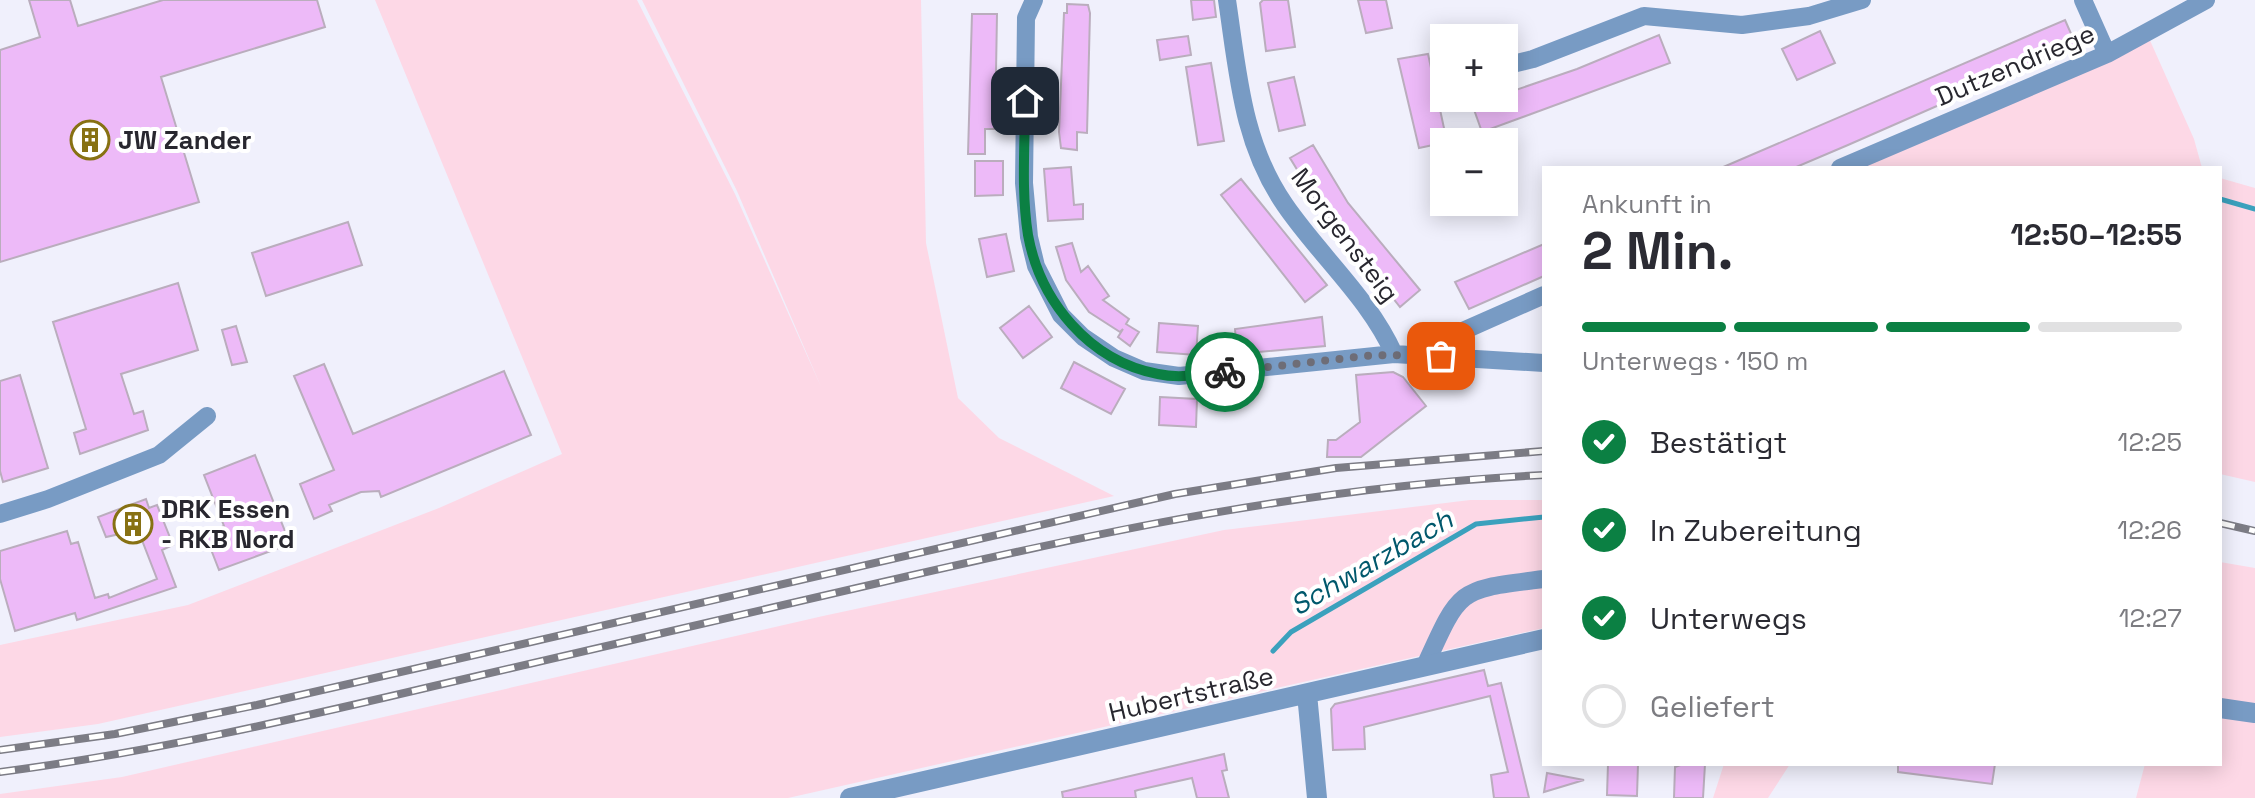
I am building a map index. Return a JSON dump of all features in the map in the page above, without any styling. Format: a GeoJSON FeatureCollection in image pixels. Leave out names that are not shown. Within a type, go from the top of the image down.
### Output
{"type":"FeatureCollection","features":[{"type":"Feature","properties":{"kind":"street"},"geometry":{"type":"LineString","coordinates":[[1034,0],[1026,18],[1024,183],[1029,237],[1036,266],[1061,315],[1083,337],[1114,358],[1167,376],[1394,354],[1542,363]]}},
{"type":"Feature","properties":{"kind":"street","name":"Morgensteig"},"geometry":{"type":"LineString","coordinates":[[1227,0],[1243,107],[1256,154],[1284,204],[1383,329],[1394,354]]}},
{"type":"Feature","properties":{"kind":"street"},"geometry":{"type":"LineString","coordinates":[[1518,63],[1644,16],[1742,25],[1809,16],[1862,0]]}},
{"type":"Feature","properties":{"kind":"street"},"geometry":{"type":"LineString","coordinates":[[2083,0],[2107,54]]}},
{"type":"Feature","properties":{"kind":"street","name":"Dutzendriege"},"geometry":{"type":"LineString","coordinates":[[1845,166],[2107,54],[2206,0]]}},
{"type":"Feature","properties":{"kind":"street"},"geometry":{"type":"LineString","coordinates":[[1464,357],[1465,330],[1542,296]]}},
{"type":"Feature","properties":{"kind":"street"},"geometry":{"type":"LineString","coordinates":[[0,514],[48,499],[159,455],[207,416]]}},
{"type":"Feature","properties":{"kind":"street"},"geometry":{"type":"LineString","coordinates":[[1425,666],[1447,617],[1460,599],[1477,589],[1542,579]]}},
{"type":"Feature","properties":{"kind":"street","name":"Hubertstraße"},"geometry":{"type":"LineString","coordinates":[[859,797],[1542,639]]}},
{"type":"Feature","properties":{"kind":"street"},"geometry":{"type":"LineString","coordinates":[[1307,694],[1317,798]]}},
{"type":"Feature","properties":{"kind":"street"},"geometry":{"type":"LineString","coordinates":[[2222,708],[2255,713]]}},
{"type":"Feature","properties":{"kind":"shaded area"},"geometry":{"type":"Polygon","coordinates":[[[375,0],[637,0],[735,194],[822,389],[737,191],[642,0],[921,0],[926,243],[958,398],[999,438],[1114,496],[98,724],[0,737],[0,645],[188,605],[439,508],[562,454],[375,0]]]}},
{"type":"Feature","properties":{"kind":"shaded area"},"geometry":{"type":"Polygon","coordinates":[[[2148,36],[2194,139],[2201,166],[1853,166],[2148,36]]]}},
{"type":"Feature","properties":{"kind":"shaded area"},"geometry":{"type":"Polygon","coordinates":[[[2222,179],[2255,188],[2255,482],[2222,474],[2222,179]]]}},
{"type":"Feature","properties":{"kind":"shaded area"},"geometry":{"type":"Polygon","coordinates":[[[1470,500],[1542,500],[1542,628],[788,798],[0,798],[0,794],[122,777],[823,616],[1224,530],[1470,500]]]}},
{"type":"Feature","properties":{"kind":"shaded area"},"geometry":{"type":"Polygon","coordinates":[[[2222,562],[2255,568],[2255,712],[2222,707],[2222,562]]]}},
{"type":"Feature","properties":{"kind":"shaded area"},"geometry":{"type":"Polygon","coordinates":[[[2222,712],[2255,717],[2255,798],[2136,798],[2144,766],[2222,766],[2222,712]]]}},
{"type":"Feature","properties":{"kind":"shaded area"},"geometry":{"type":"Polygon","coordinates":[[[1723,766],[1789,766],[1768,798],[1713,798],[1723,766]]]}},
{"type":"Feature","properties":{"kind":"building","name":"JW Zander"},"geometry":{"type":"Polygon","coordinates":[[[29,0],[70,0],[78,26],[163,0],[317,0],[325,27],[161,77],[199,202],[0,262],[0,50],[40,37],[29,0]]]}},
{"type":"Feature","properties":{"kind":"building"},"geometry":{"type":"Polygon","coordinates":[[[1191,0],[1214,0],[1216,17],[1193,20],[1191,0]]]}},
{"type":"Feature","properties":{"kind":"building"},"geometry":{"type":"Polygon","coordinates":[[[1263,0],[1288,0],[1295,47],[1266,51],[1260,3],[1263,0]]]}},
{"type":"Feature","properties":{"kind":"building"},"geometry":{"type":"Polygon","coordinates":[[[1358,0],[1386,0],[1392,28],[1366,33],[1358,0]]]}},
{"type":"Feature","properties":{"kind":"building"},"geometry":{"type":"Polygon","coordinates":[[[1067,4],[1088,5],[1090,13],[1087,133],[1077,132],[1077,150],[1061,148],[1059,132],[1064,13],[1067,13],[1067,4]]]}},
{"type":"Feature","properties":{"kind":"building"},"geometry":{"type":"Polygon","coordinates":[[[972,14],[997,14],[995,129],[985,129],[985,154],[968,154],[972,14]]]}},
{"type":"Feature","properties":{"kind":"building"},"geometry":{"type":"Polygon","coordinates":[[[2065,20],[2076,45],[1799,166],[1726,166],[2065,20]]]}},
{"type":"Feature","properties":{"kind":"building"},"geometry":{"type":"Polygon","coordinates":[[[1820,31],[1835,63],[1797,80],[1782,49],[1820,31]]]}},
{"type":"Feature","properties":{"kind":"building"},"geometry":{"type":"Polygon","coordinates":[[[1659,35],[1670,63],[1493,128],[1481,128],[1475,112],[1518,112],[1518,89],[1659,35]]]}},
{"type":"Feature","properties":{"kind":"building"},"geometry":{"type":"Polygon","coordinates":[[[1188,36],[1191,55],[1160,60],[1157,40],[1188,36]]]}},
{"type":"Feature","properties":{"kind":"building"},"geometry":{"type":"Polygon","coordinates":[[[1428,54],[1430,112],[1441,112],[1444,128],[1430,128],[1430,146],[1419,148],[1398,59],[1428,54]]]}},
{"type":"Feature","properties":{"kind":"building"},"geometry":{"type":"Polygon","coordinates":[[[1211,63],[1224,141],[1198,145],[1186,67],[1211,63]]]}},
{"type":"Feature","properties":{"kind":"building"},"geometry":{"type":"Polygon","coordinates":[[[1294,77],[1305,125],[1279,131],[1268,83],[1294,77]]]}},
{"type":"Feature","properties":{"kind":"building"},"geometry":{"type":"Polygon","coordinates":[[[1313,145],[1348,203],[1420,290],[1400,307],[1315,199],[1290,158],[1313,145]]]}},
{"type":"Feature","properties":{"kind":"building"},"geometry":{"type":"Polygon","coordinates":[[[975,161],[1003,161],[1003,195],[975,196],[975,161]]]}},
{"type":"Feature","properties":{"kind":"building"},"geometry":{"type":"Polygon","coordinates":[[[1071,167],[1074,205],[1083,204],[1083,219],[1048,221],[1044,169],[1071,167]]]}},
{"type":"Feature","properties":{"kind":"building"},"geometry":{"type":"Polygon","coordinates":[[[1241,179],[1327,285],[1305,302],[1221,195],[1241,179]]]}},
{"type":"Feature","properties":{"kind":"building"},"geometry":{"type":"Polygon","coordinates":[[[348,222],[362,265],[266,296],[252,253],[348,222]]]}},
{"type":"Feature","properties":{"kind":"building"},"geometry":{"type":"Polygon","coordinates":[[[1006,234],[1014,271],[987,277],[979,239],[1006,234]]]}},
{"type":"Feature","properties":{"kind":"building"},"geometry":{"type":"Polygon","coordinates":[[[1072,243],[1081,272],[1088,266],[1109,296],[1103,300],[1129,319],[1126,324],[1139,332],[1130,346],[1118,337],[1123,329],[1120,332],[1089,312],[1066,280],[1056,247],[1072,243]]]}},
{"type":"Feature","properties":{"kind":"building"},"geometry":{"type":"Polygon","coordinates":[[[1542,245],[1542,277],[1469,309],[1455,282],[1542,245]]]}},
{"type":"Feature","properties":{"kind":"building"},"geometry":{"type":"Polygon","coordinates":[[[178,283],[198,350],[121,374],[134,414],[143,411],[148,430],[80,454],[74,433],[86,429],[53,322],[178,283]]]}},
{"type":"Feature","properties":{"kind":"building"},"geometry":{"type":"Polygon","coordinates":[[[1029,306],[1052,337],[1023,358],[1000,328],[1029,306]]]}},
{"type":"Feature","properties":{"kind":"building"},"geometry":{"type":"Polygon","coordinates":[[[1322,317],[1325,346],[1237,354],[1235,329],[1322,317]]]}},
{"type":"Feature","properties":{"kind":"building"},"geometry":{"type":"Polygon","coordinates":[[[1159,323],[1198,326],[1196,355],[1157,352],[1159,323]]]}},
{"type":"Feature","properties":{"kind":"building"},"geometry":{"type":"Polygon","coordinates":[[[236,326],[247,362],[232,365],[222,330],[236,326]]]}},
{"type":"Feature","properties":{"kind":"building"},"geometry":{"type":"Polygon","coordinates":[[[1074,362],[1125,389],[1111,414],[1061,388],[1074,362]]]}},
{"type":"Feature","properties":{"kind":"building"},"geometry":{"type":"Polygon","coordinates":[[[324,364],[353,434],[504,371],[531,435],[381,497],[379,491],[361,492],[329,505],[332,511],[314,519],[300,484],[334,470],[294,376],[324,364]]]}},
{"type":"Feature","properties":{"kind":"building"},"geometry":{"type":"Polygon","coordinates":[[[1393,372],[1403,377],[1426,406],[1361,457],[1327,457],[1328,440],[1336,440],[1360,422],[1356,375],[1393,372]]]}},
{"type":"Feature","properties":{"kind":"building"},"geometry":{"type":"Polygon","coordinates":[[[20,375],[48,468],[3,482],[0,471],[0,381],[20,375]]]}},
{"type":"Feature","properties":{"kind":"building"},"geometry":{"type":"Polygon","coordinates":[[[1160,397],[1197,399],[1196,427],[1159,425],[1160,397]]]}},
{"type":"Feature","properties":{"kind":"building"},"geometry":{"type":"Polygon","coordinates":[[[255,455],[290,544],[219,570],[205,534],[224,526],[204,475],[255,455]]]}},
{"type":"Feature","properties":{"kind":"building"},"geometry":{"type":"Polygon","coordinates":[[[146,499],[149,508],[157,505],[173,545],[162,550],[176,587],[77,620],[75,613],[15,631],[0,579],[0,551],[67,531],[71,544],[78,542],[95,598],[108,594],[109,598],[157,579],[138,530],[106,537],[98,517],[146,499]]]}},
{"type":"Feature","properties":{"kind":"building"},"geometry":{"type":"Polygon","coordinates":[[[1484,670],[1488,686],[1501,683],[1529,798],[1494,798],[1491,775],[1508,772],[1490,696],[1364,727],[1365,749],[1333,750],[1331,709],[1335,704],[1484,670]]]}},
{"type":"Feature","properties":{"kind":"building"},"geometry":{"type":"Polygon","coordinates":[[[1224,754],[1227,770],[1222,771],[1229,798],[1197,798],[1192,778],[1135,791],[1136,798],[1063,798],[1062,792],[1224,754]]]}},
{"type":"Feature","properties":{"kind":"building"},"geometry":{"type":"Polygon","coordinates":[[[1608,766],[1638,766],[1637,796],[1607,795],[1608,766]]]}},
{"type":"Feature","properties":{"kind":"building"},"geometry":{"type":"Polygon","coordinates":[[[1705,766],[1703,798],[1674,798],[1675,767],[1705,766]]]}},
{"type":"Feature","properties":{"kind":"building"},"geometry":{"type":"Polygon","coordinates":[[[1898,766],[1995,766],[1992,784],[1898,772],[1898,766]]]}},
{"type":"Feature","properties":{"kind":"building"},"geometry":{"type":"Polygon","coordinates":[[[1547,773],[1584,780],[1544,792],[1547,773]]]}},
{"type":"Feature","properties":{"kind":"waterway","name":"Schwarzbach"},"geometry":{"type":"LineString","coordinates":[[2222,200],[2255,209]]}},
{"type":"Feature","properties":{"kind":"waterway","name":"Schwarzbach"},"geometry":{"type":"LineString","coordinates":[[1273,651],[1291,632],[1476,524],[1542,517]]}},
{"type":"Feature","properties":{"kind":"railway"},"geometry":{"type":"LineString","coordinates":[[0,750],[115,734],[257,705],[1175,494],[1336,468],[1542,451]]}},
{"type":"Feature","properties":{"kind":"railway"},"geometry":{"type":"LineString","coordinates":[[0,772],[110,755],[272,723],[958,565],[1206,514],[1373,489],[1542,475]]}},
{"type":"Feature","properties":{"kind":"railway"},"geometry":{"type":"LineString","coordinates":[[2222,523],[2255,531]]}},
{"type":"Feature","properties":{"kind":"way so far"},"geometry":{"type":"LineString","coordinates":[[1225,372],[1374,355],[1441,356]]}},
{"type":"Feature","properties":{"kind":"place","name":"JW Zander"},"geometry":{"type":"Point","coordinates":[90,140]}},
{"type":"Feature","properties":{"kind":"place","name":"DRK Essen - RKB Nord"},"geometry":{"type":"Point","coordinates":[133,524]}},
{"type":"Feature","properties":{"kind":"route"},"geometry":{"type":"LineString","coordinates":[[1025,101],[1024,183],[1029,237],[1036,266],[1061,315],[1083,337],[1114,358],[1144,371],[1179,376],[1225,372]]}}]}
